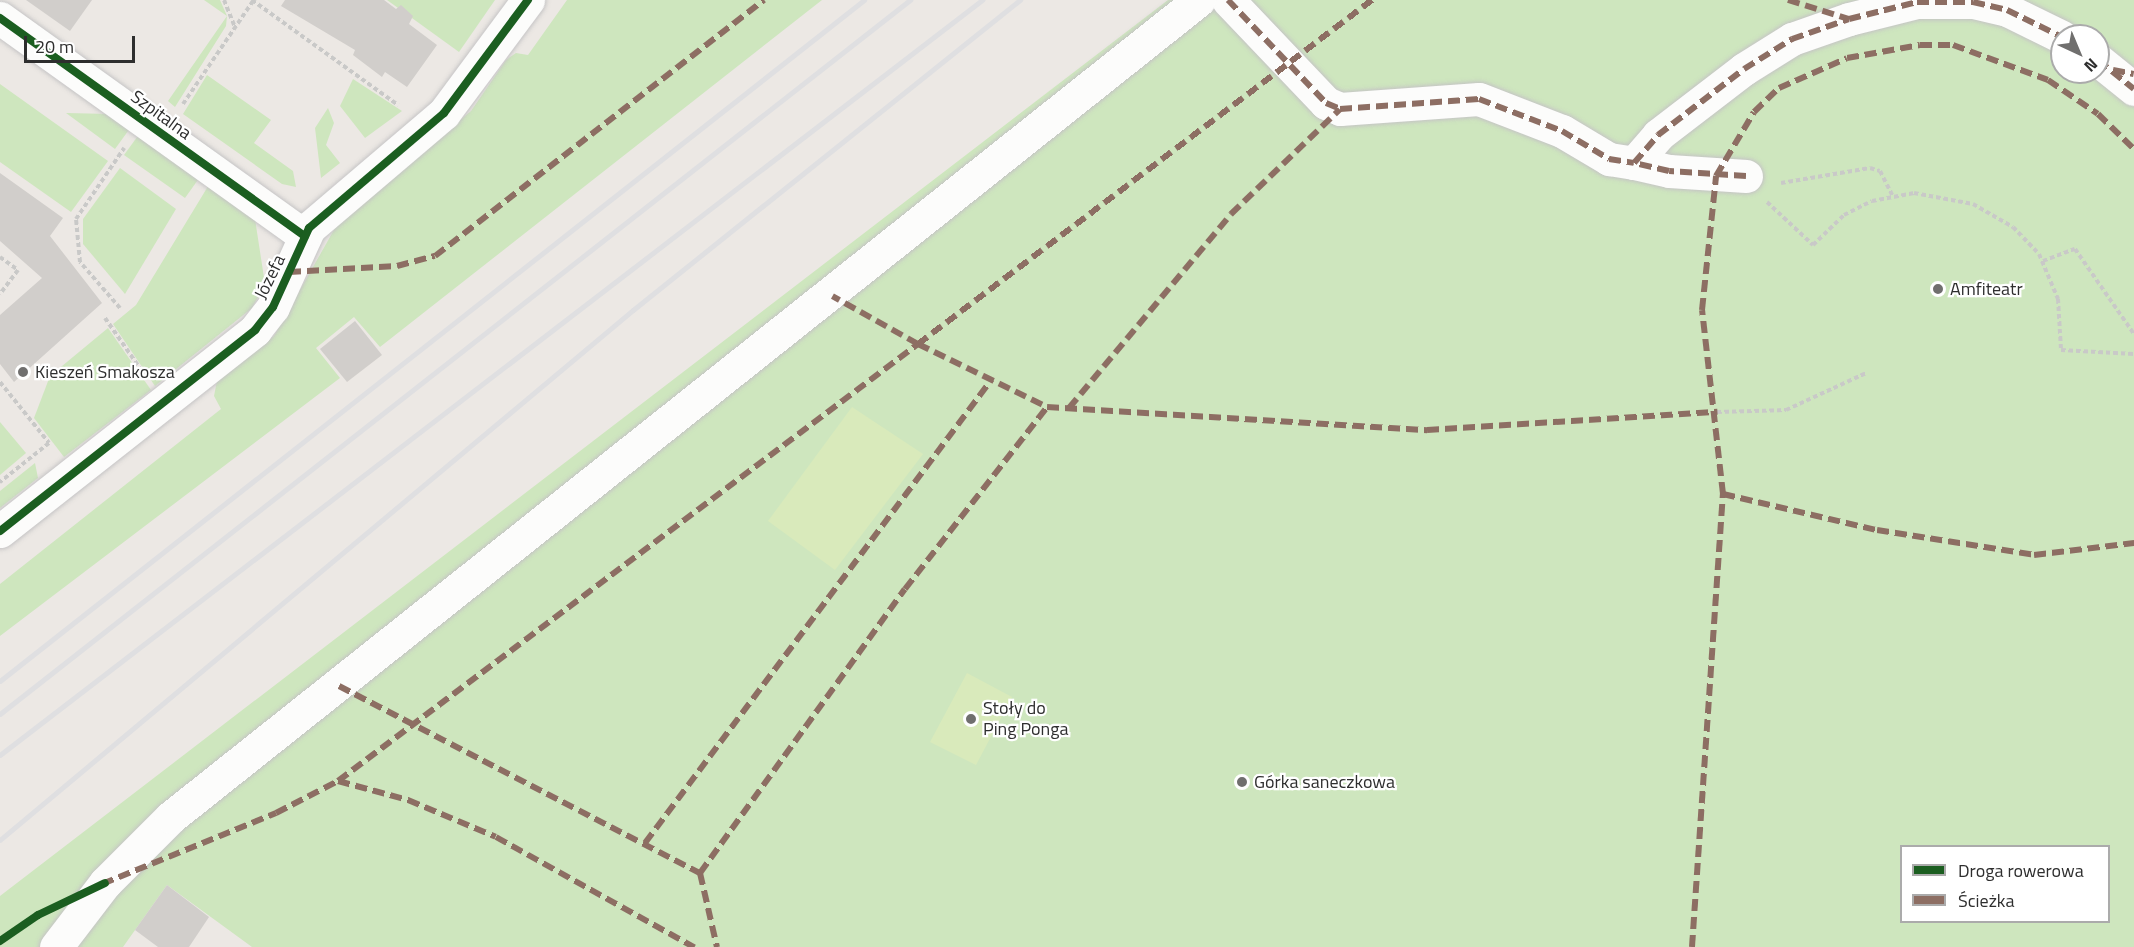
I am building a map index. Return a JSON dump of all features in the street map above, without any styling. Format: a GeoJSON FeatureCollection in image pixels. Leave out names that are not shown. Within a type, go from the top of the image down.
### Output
{"type":"FeatureCollection","features":[{"type":"Feature","properties":{"kind":"street","name":"Józefa"},"geometry":{"type":"LineString","coordinates":[[0,531],[265,319],[305,236],[325,210],[444,113],[528,0]]}},
{"type":"Feature","properties":{"kind":"street"},"geometry":{"type":"LineString","coordinates":[[56,947],[105,883],[171,817],[1199,0]]}},
{"type":"Feature","properties":{"kind":"street"},"geometry":{"type":"LineString","coordinates":[[1228,0],[1326,103],[1340,109],[1479,99],[1562,131],[1609,159],[1669,171],[1746,176]]}},
{"type":"Feature","properties":{"kind":"street"},"geometry":{"type":"LineString","coordinates":[[1634,163],[1658,135],[1744,69],[1792,39],[1849,19],[1917,2],[1972,2],[2007,10],[2050,31]]}},
{"type":"Feature","properties":{"kind":"street","name":"Szpitalna"},"geometry":{"type":"LineString","coordinates":[[0,18],[305,236]]}},
{"type":"Feature","properties":{"kind":"street"},"geometry":{"type":"LineString","coordinates":[[2110,70],[2134,89]]}},
{"type":"Feature","properties":{"kind":"path"},"geometry":{"type":"LineString","coordinates":[[224,0],[235,27]]}},
{"type":"Feature","properties":{"kind":"path"},"geometry":{"type":"LineString","coordinates":[[176,114],[253,0],[409,112]]}},
{"type":"Feature","properties":{"kind":"path"},"geometry":{"type":"LineString","coordinates":[[120,309],[80,262],[76,219],[143,120]]}},
{"type":"Feature","properties":{"kind":"path"},"geometry":{"type":"LineString","coordinates":[[1806,177],[1870,168],[1880,171],[1893,197]]}},
{"type":"Feature","properties":{"kind":"path"},"geometry":{"type":"LineString","coordinates":[[1771,206],[1813,245],[1844,215],[1893,197],[1914,193],[1973,204],[2013,227],[2043,261],[2058,299],[2061,350],[2134,354]]}},
{"type":"Feature","properties":{"kind":"path"},"geometry":{"type":"LineString","coordinates":[[2043,261],[2075,249],[2134,334]]}},
{"type":"Feature","properties":{"kind":"path"},"geometry":{"type":"LineString","coordinates":[[0,257],[18,270],[0,294]]}},
{"type":"Feature","properties":{"kind":"path"},"geometry":{"type":"LineString","coordinates":[[105,318],[163,402]]}},
{"type":"Feature","properties":{"kind":"path"},"geometry":{"type":"LineString","coordinates":[[1717,412],[1786,410],[1866,373]]}},
{"type":"Feature","properties":{"kind":"path"},"geometry":{"type":"LineString","coordinates":[[0,382],[49,443],[0,482]]}},
{"type":"Feature","properties":{"kind":"green space"},"geometry":{"type":"Polygon","coordinates":[[[204,0],[220,0],[227,16],[204,0]]]}},
{"type":"Feature","properties":{"kind":"green space"},"geometry":{"type":"Polygon","coordinates":[[[387,0],[495,0],[459,52],[387,0]]]}},
{"type":"Feature","properties":{"kind":"green space"},"geometry":{"type":"Polygon","coordinates":[[[567,0],[822,0],[380,347],[354,317],[316,348],[340,378],[0,636],[0,584],[221,409],[214,396],[217,381],[274,336],[339,221],[471,111],[506,60],[516,53],[528,55],[567,0]]]}},
{"type":"Feature","properties":{"kind":"green space"},"geometry":{"type":"Polygon","coordinates":[[[1168,0],[2134,0],[2134,947],[252,947],[167,885],[123,947],[0,947],[0,896],[1168,0]]]}},
{"type":"Feature","properties":{"kind":"green space"},"geometry":{"type":"Polygon","coordinates":[[[227,16],[226,26],[175,107],[168,101],[227,16]]]}},
{"type":"Feature","properties":{"kind":"green space"},"geometry":{"type":"Polygon","coordinates":[[[207,75],[271,120],[254,143],[293,171],[296,187],[282,184],[183,114],[207,75]]]}},
{"type":"Feature","properties":{"kind":"green space"},"geometry":{"type":"Polygon","coordinates":[[[353,79],[402,111],[365,138],[340,106],[353,79]]]}},
{"type":"Feature","properties":{"kind":"green space"},"geometry":{"type":"Polygon","coordinates":[[[0,84],[108,161],[71,212],[0,162],[0,84]]]}},
{"type":"Feature","properties":{"kind":"green space"},"geometry":{"type":"Polygon","coordinates":[[[328,108],[334,123],[326,145],[340,163],[321,178],[315,128],[328,108]]]}},
{"type":"Feature","properties":{"kind":"green space"},"geometry":{"type":"Polygon","coordinates":[[[66,113],[111,114],[131,127],[115,149],[66,113]]]}},
{"type":"Feature","properties":{"kind":"green space"},"geometry":{"type":"Polygon","coordinates":[[[140,133],[200,177],[185,198],[124,155],[140,133]]]}},
{"type":"Feature","properties":{"kind":"green space"},"geometry":{"type":"Polygon","coordinates":[[[120,168],[176,209],[125,294],[83,244],[83,219],[120,168]]]}},
{"type":"Feature","properties":{"kind":"green space"},"geometry":{"type":"Polygon","coordinates":[[[210,183],[255,219],[265,284],[252,308],[155,386],[113,324],[136,305],[210,183]]]}},
{"type":"Feature","properties":{"kind":"green space"},"geometry":{"type":"Polygon","coordinates":[[[108,328],[151,390],[64,457],[34,418],[50,376],[108,328]]]}},
{"type":"Feature","properties":{"kind":"green space"},"geometry":{"type":"Polygon","coordinates":[[[852,407],[923,454],[835,570],[768,521],[852,407]]]}},
{"type":"Feature","properties":{"kind":"green space"},"geometry":{"type":"Polygon","coordinates":[[[0,422],[26,453],[0,475],[0,422]]]}},
{"type":"Feature","properties":{"kind":"green space"},"geometry":{"type":"Polygon","coordinates":[[[35,463],[38,478],[0,508],[0,491],[35,463]]]}},
{"type":"Feature","properties":{"kind":"green space","name":"Stoły do Ping Ponga"},"geometry":{"type":"Polygon","coordinates":[[[967,673],[1012,697],[976,765],[930,742],[967,673]]]}},
{"type":"Feature","properties":{"kind":"building"},"geometry":{"type":"Polygon","coordinates":[[[26,0],[92,0],[70,31],[26,0]]]}},
{"type":"Feature","properties":{"kind":"building"},"geometry":{"type":"Polygon","coordinates":[[[285,0],[384,0],[396,9],[401,5],[413,16],[409,24],[437,45],[407,87],[385,72],[382,77],[353,55],[355,50],[281,6],[285,0]]]}},
{"type":"Feature","properties":{"kind":"building"},"geometry":{"type":"Polygon","coordinates":[[[0,173],[63,218],[50,236],[102,303],[14,382],[0,364],[0,315],[42,278],[0,241],[0,173]]]}},
{"type":"Feature","properties":{"kind":"building"},"geometry":{"type":"Polygon","coordinates":[[[355,321],[382,355],[347,382],[320,349],[355,321]]]}},
{"type":"Feature","properties":{"kind":"building"},"geometry":{"type":"Polygon","coordinates":[[[167,885],[209,917],[189,947],[158,947],[135,930],[167,885]]]}},
{"type":"Feature","properties":{"kind":"railway"},"geometry":{"type":"LineString","coordinates":[[0,681],[864,0]]}},
{"type":"Feature","properties":{"kind":"railway"},"geometry":{"type":"LineString","coordinates":[[0,714],[910,0]]}},
{"type":"Feature","properties":{"kind":"railway"},"geometry":{"type":"LineString","coordinates":[[0,755],[982,0]]}},
{"type":"Feature","properties":{"kind":"railway"},"geometry":{"type":"LineString","coordinates":[[0,840],[633,310],[1020,0]]}},
{"type":"Feature","properties":{"kind":"marked path"},"geometry":{"type":"LineString","coordinates":[[289,272],[397,266],[435,256],[764,0]]}},
{"type":"Feature","properties":{"kind":"marked path"},"geometry":{"type":"LineString","coordinates":[[1228,0],[1326,103],[1340,109],[1479,99],[1562,131],[1609,159],[1634,163]]}},
{"type":"Feature","properties":{"kind":"marked path"},"geometry":{"type":"LineString","coordinates":[[1372,0],[918,344],[1047,407],[1427,430],[1717,412]]}},
{"type":"Feature","properties":{"kind":"marked path"},"geometry":{"type":"LineString","coordinates":[[1788,0],[1849,19]]}},
{"type":"Feature","properties":{"kind":"marked path"},"geometry":{"type":"LineString","coordinates":[[1746,176],[1669,171],[1634,163],[1658,135],[1744,69],[1792,39],[1849,19],[1917,2],[1973,2],[2007,10],[2050,31]]}},
{"type":"Feature","properties":{"kind":"marked path"},"geometry":{"type":"LineString","coordinates":[[1692,947],[1723,494],[1702,310],[1716,176],[1754,112],[1779,88],[1847,58],[1920,45],[1953,45],[2048,80],[2098,114],[2134,149]]}},
{"type":"Feature","properties":{"kind":"marked path"},"geometry":{"type":"LineString","coordinates":[[2110,70],[2134,89]]}},
{"type":"Feature","properties":{"kind":"marked path"},"geometry":{"type":"LineString","coordinates":[[2113,70],[2134,74]]}},
{"type":"Feature","properties":{"kind":"marked path"},"geometry":{"type":"LineString","coordinates":[[1069,408],[1231,214],[1340,109]]}},
{"type":"Feature","properties":{"kind":"marked path"},"geometry":{"type":"LineString","coordinates":[[102,884],[276,813],[338,781],[918,344],[832,296]]}},
{"type":"Feature","properties":{"kind":"marked path"},"geometry":{"type":"LineString","coordinates":[[645,843],[992,379]]}},
{"type":"Feature","properties":{"kind":"marked path"},"geometry":{"type":"LineString","coordinates":[[700,873],[905,589],[1047,407]]}},
{"type":"Feature","properties":{"kind":"marked path"},"geometry":{"type":"LineString","coordinates":[[1723,494],[1877,530],[2034,555],[2134,543]]}},
{"type":"Feature","properties":{"kind":"marked path"},"geometry":{"type":"LineString","coordinates":[[339,686],[700,873],[717,947]]}},
{"type":"Feature","properties":{"kind":"marked path"},"geometry":{"type":"LineString","coordinates":[[338,781],[408,800],[496,837],[694,947]]}},
{"type":"Feature","properties":{"kind":"cycle path"},"geometry":{"type":"LineString","coordinates":[[0,531],[255,330],[273,307],[309,228],[444,113],[528,0]]}},
{"type":"Feature","properties":{"kind":"cycle path"},"geometry":{"type":"LineString","coordinates":[[0,18],[305,236]]}},
{"type":"Feature","properties":{"kind":"cycle path"},"geometry":{"type":"LineString","coordinates":[[0,941],[38,915],[105,883]]}},
{"type":"Feature","properties":{"kind":"place","name":"Amfiteatr"},"geometry":{"type":"Point","coordinates":[1938,289]}},
{"type":"Feature","properties":{"kind":"place","name":"Kieszeń Smakosza"},"geometry":{"type":"Point","coordinates":[23,372]}},
{"type":"Feature","properties":{"kind":"place","name":"Stoły do Ping Ponga"},"geometry":{"type":"Point","coordinates":[971,719]}},
{"type":"Feature","properties":{"kind":"place","name":"Górka saneczkowa"},"geometry":{"type":"Point","coordinates":[1242,782]}}]}
